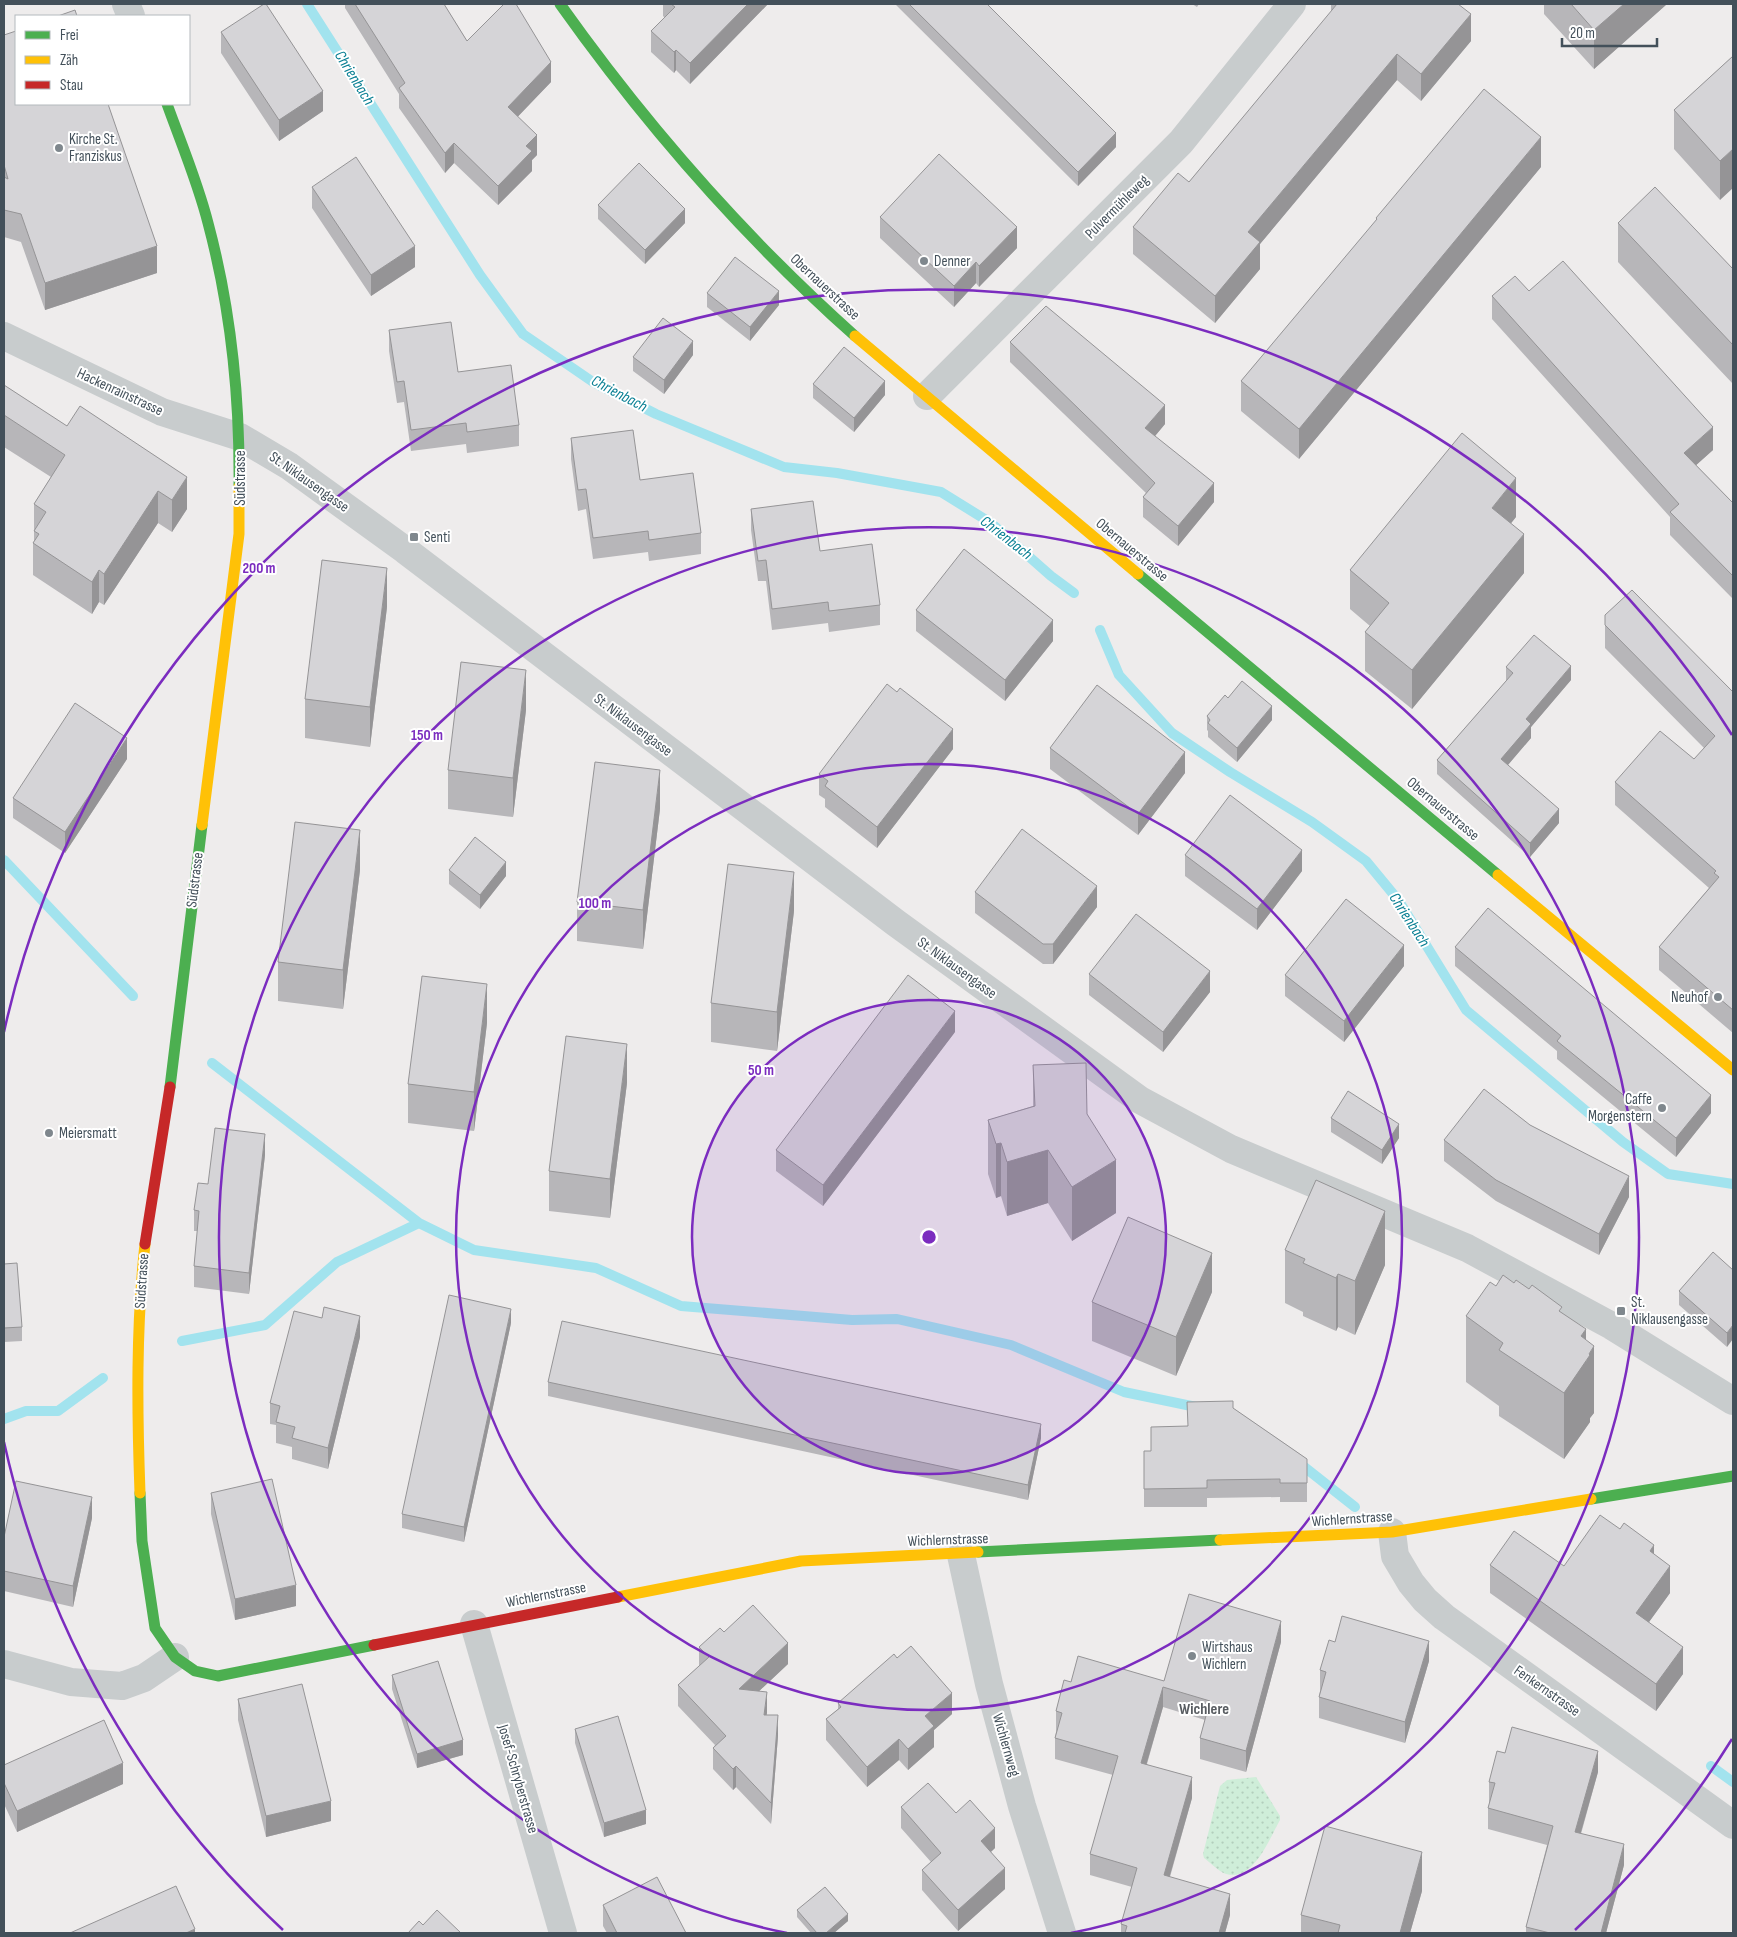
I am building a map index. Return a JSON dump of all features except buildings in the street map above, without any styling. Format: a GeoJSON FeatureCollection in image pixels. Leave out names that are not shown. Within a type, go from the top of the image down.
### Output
{"type":"FeatureCollection","features":[{"type":"Feature","properties":{"kind":"street","name":"Obernauerstrasse"},"geometry":{"type":"LineString","coordinates":[[560,4],[632,102],[711,194],[805,290],[926,396],[1158,592],[1733,1070]]}},
{"type":"Feature","properties":{"kind":"street","name":"Pulvermühleweg"},"geometry":{"type":"LineString","coordinates":[[926,396],[1181,142],[1292,4]]}},
{"type":"Feature","properties":{"kind":"street","name":"Südstrasse"},"geometry":{"type":"LineString","coordinates":[[167,105],[208,222],[230,326],[240,437],[239,534],[169,1091],[146,1232],[141,1281],[137,1403],[142,1541],[155,1628],[175,1657]]}},
{"type":"Feature","properties":{"kind":"street","name":"Hackenrainstrasse"},"geometry":{"type":"LineString","coordinates":[[4,336],[162,412],[240,437]]}},
{"type":"Feature","properties":{"kind":"street","name":"St. Niklausengasse"},"geometry":{"type":"LineString","coordinates":[[240,437],[289,466],[405,550],[896,923],[1140,1100],[1231,1148],[1468,1248],[1612,1326],[1733,1401]]}},
{"type":"Feature","properties":{"kind":"street","name":"Wichlernstrasse"},"geometry":{"type":"LineString","coordinates":[[175,1657],[195,1671],[218,1676],[801,1560],[961,1555],[1392,1532],[1733,1476]]}},
{"type":"Feature","properties":{"kind":"street","name":"Fenkernstrasse"},"geometry":{"type":"LineString","coordinates":[[1392,1532],[1395,1556],[1411,1583],[1431,1606],[1733,1826]]}},
{"type":"Feature","properties":{"kind":"street","name":"Wichlernweg"},"geometry":{"type":"LineString","coordinates":[[961,1555],[989,1684],[1022,1806],[1062,1933]]}},
{"type":"Feature","properties":{"kind":"street","name":"Josef-Schryberstrasse"},"geometry":{"type":"LineString","coordinates":[[474,1624],[563,1933]]}},
{"type":"Feature","properties":{"kind":"street"},"geometry":{"type":"LineString","coordinates":[[4,1664],[71,1682],[122,1686],[144,1678],[175,1657]]}},
{"type":"Feature","properties":{"kind":"green space"},"geometry":{"type":"Polygon","coordinates":[[[1256,1777],[1280,1816],[1280,1820],[1259,1857],[1245,1872],[1236,1875],[1226,1874],[1204,1858],[1203,1854],[1220,1786],[1227,1780],[1256,1777]]]}},
{"type":"Feature","properties":{"kind":"waterway","name":"Chrienbach"},"geometry":{"type":"LineString","coordinates":[[307,4],[480,275],[523,334],[593,382],[656,414],[784,467],[837,473],[941,492],[991,523],[1051,576],[1074,593]]}},
{"type":"Feature","properties":{"kind":"waterway","name":"Chrienbach"},"geometry":{"type":"LineString","coordinates":[[1100,630],[1119,675],[1172,733],[1230,772],[1312,822],[1366,861],[1399,901],[1466,1010],[1623,1142],[1668,1174],[1733,1184]]}},
{"type":"Feature","properties":{"kind":"waterway"},"geometry":{"type":"LineString","coordinates":[[4,860],[133,996]]}},
{"type":"Feature","properties":{"kind":"waterway"},"geometry":{"type":"LineString","coordinates":[[212,1063],[419,1223],[474,1250],[596,1268],[681,1306],[852,1320],[897,1319],[1011,1345],[1124,1392],[1201,1408]]}},
{"type":"Feature","properties":{"kind":"waterway"},"geometry":{"type":"LineString","coordinates":[[182,1341],[265,1325],[337,1262],[419,1223]]}},
{"type":"Feature","properties":{"kind":"waterway"},"geometry":{"type":"LineString","coordinates":[[4,1419],[26,1411],[58,1411],[103,1378]]}},
{"type":"Feature","properties":{"kind":"waterway"},"geometry":{"type":"LineString","coordinates":[[1298,1462],[1355,1507]]}},
{"type":"Feature","properties":{"kind":"waterway"},"geometry":{"type":"LineString","coordinates":[[1711,1766],[1733,1782]]}},
{"type":"Feature","properties":{"kind":"traffic: fast"},"geometry":{"type":"LineString","coordinates":[[560,4],[627,93],[698,178],[774,259],[855,336]]}},
{"type":"Feature","properties":{"kind":"traffic: fast"},"geometry":{"type":"LineString","coordinates":[[167,105],[204,208],[223,288],[236,387],[239,487]]}},
{"type":"Feature","properties":{"kind":"traffic: fast"},"geometry":{"type":"LineString","coordinates":[[1138,574],[1498,875]]}},
{"type":"Feature","properties":{"kind":"traffic: fast"},"geometry":{"type":"LineString","coordinates":[[170,1087],[202,825]]}},
{"type":"Feature","properties":{"kind":"traffic: fast"},"geometry":{"type":"LineString","coordinates":[[1591,1499],[1733,1476]]}},
{"type":"Feature","properties":{"kind":"traffic: fast"},"geometry":{"type":"LineString","coordinates":[[140,1493],[142,1541],[155,1628],[175,1657],[195,1671],[218,1676],[374,1645]]}},
{"type":"Feature","properties":{"kind":"traffic: fast"},"geometry":{"type":"LineString","coordinates":[[978,1552],[1220,1540]]}},
{"type":"Feature","properties":{"kind":"traffic: slow"},"geometry":{"type":"LineString","coordinates":[[855,336],[1138,574]]}},
{"type":"Feature","properties":{"kind":"traffic: slow"},"geometry":{"type":"LineString","coordinates":[[202,825],[239,534],[239,487]]}},
{"type":"Feature","properties":{"kind":"traffic: slow"},"geometry":{"type":"LineString","coordinates":[[1498,875],[1733,1070]]}},
{"type":"Feature","properties":{"kind":"traffic: slow"},"geometry":{"type":"LineString","coordinates":[[140,1493],[138,1368],[145,1244]]}},
{"type":"Feature","properties":{"kind":"traffic: slow"},"geometry":{"type":"LineString","coordinates":[[1220,1540],[1392,1532],[1591,1499]]}},
{"type":"Feature","properties":{"kind":"traffic: slow"},"geometry":{"type":"LineString","coordinates":[[618,1597],[801,1561],[978,1552]]}},
{"type":"Feature","properties":{"kind":"traffic: jam"},"geometry":{"type":"LineString","coordinates":[[145,1244],[170,1087]]}},
{"type":"Feature","properties":{"kind":"traffic: jam"},"geometry":{"type":"LineString","coordinates":[[374,1645],[618,1597]]}},
{"type":"Feature","properties":{"kind":"place","name":"Kirche St. Franziskus"},"geometry":{"type":"Point","coordinates":[59,148]}},
{"type":"Feature","properties":{"kind":"place","name":"Denner"},"geometry":{"type":"Point","coordinates":[924,261]}},
{"type":"Feature","properties":{"kind":"place","name":"Senti"},"geometry":{"type":"Point","coordinates":[414,537]}},
{"type":"Feature","properties":{"kind":"place","name":"Neuhof"},"geometry":{"type":"Point","coordinates":[1718,997]}},
{"type":"Feature","properties":{"kind":"place","name":"Caffe Morgenstern"},"geometry":{"type":"Point","coordinates":[1662,1108]}},
{"type":"Feature","properties":{"kind":"place","name":"Meiersmatt"},"geometry":{"type":"Point","coordinates":[49,1133]}},
{"type":"Feature","properties":{"kind":"place","name":"St. Niklausengasse"},"geometry":{"type":"Point","coordinates":[1621,1311]}},
{"type":"Feature","properties":{"kind":"place","name":"Wirtshaus Wichlern"},"geometry":{"type":"Point","coordinates":[1192,1656]}},
{"type":"Feature","properties":{"kind":"district","name":"Wichlere"},"geometry":{"type":"Point","coordinates":[1204,1709]}}]}
